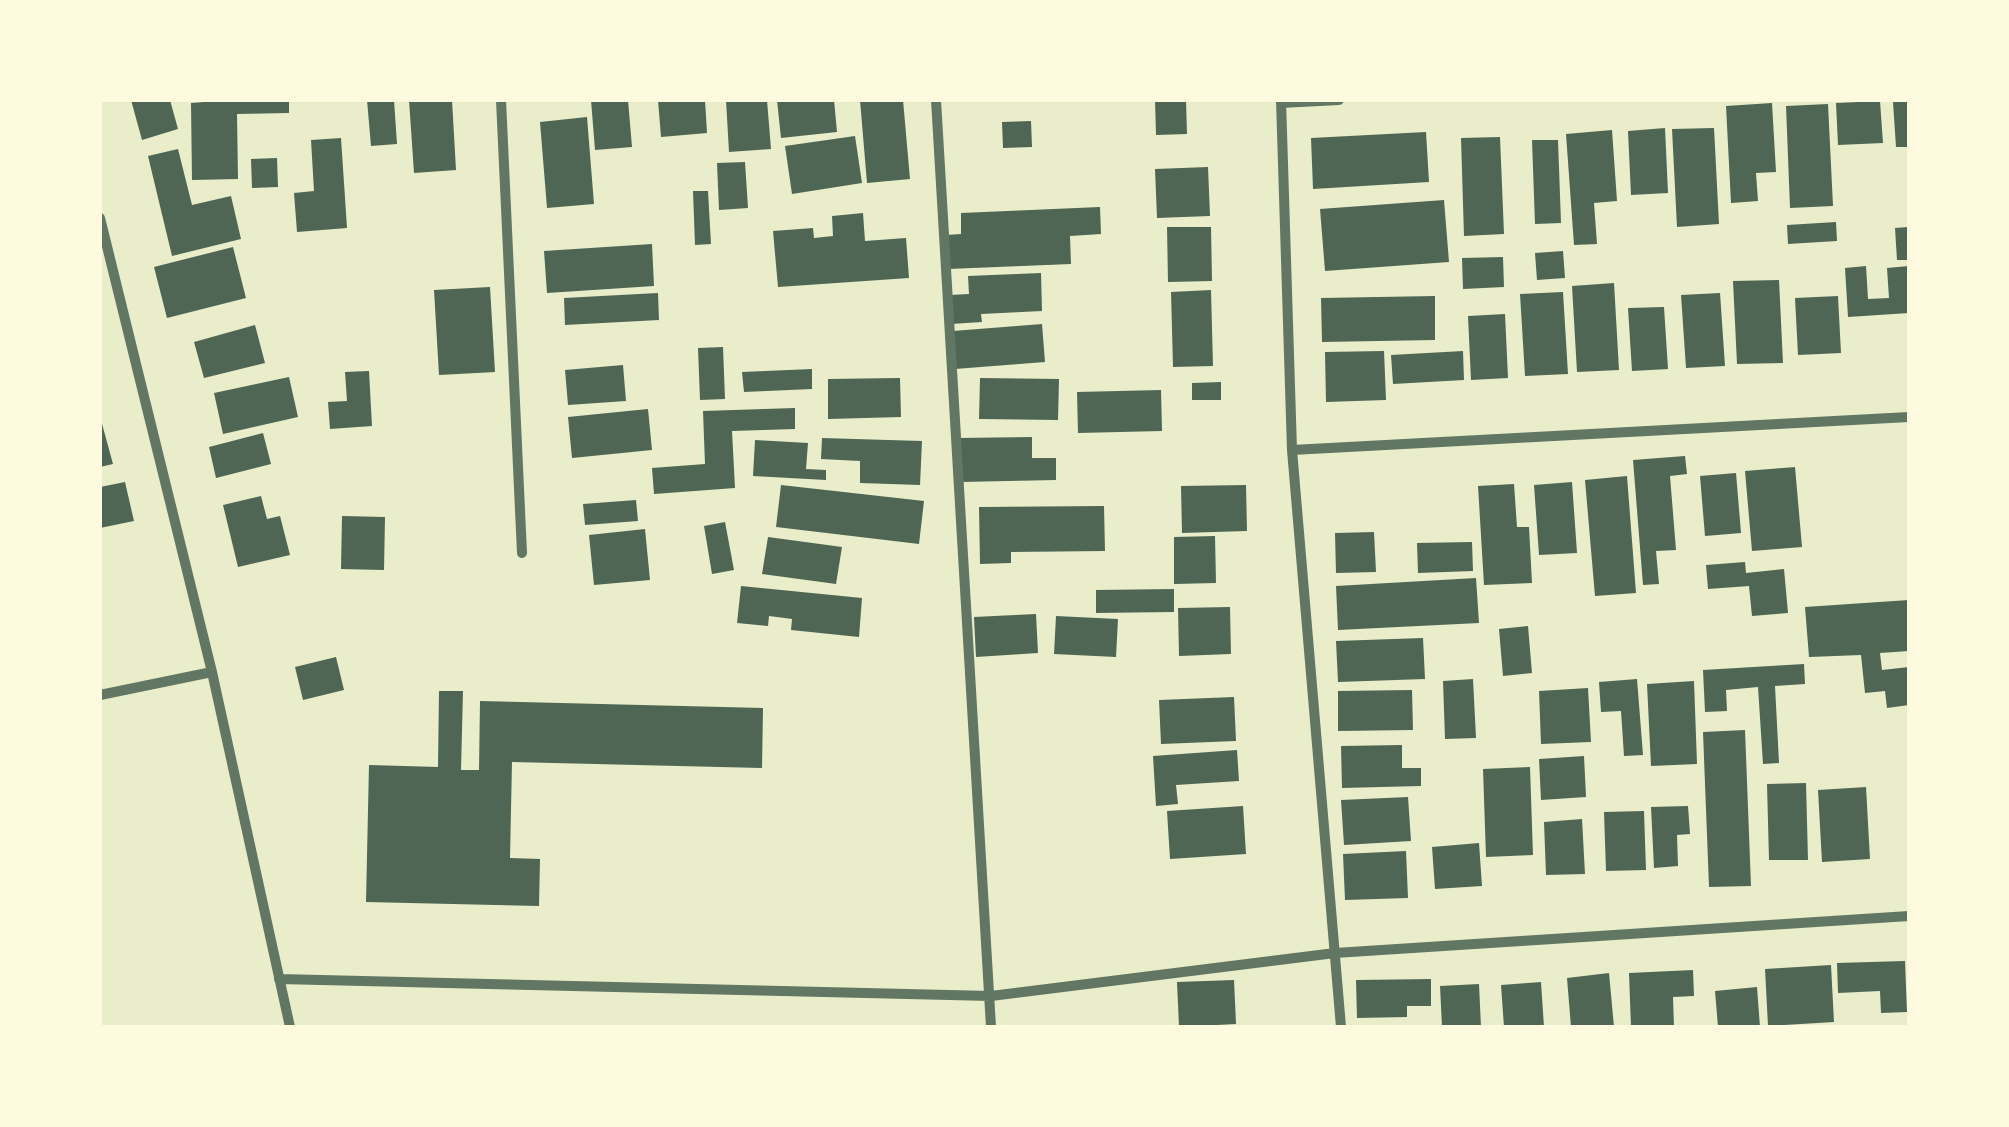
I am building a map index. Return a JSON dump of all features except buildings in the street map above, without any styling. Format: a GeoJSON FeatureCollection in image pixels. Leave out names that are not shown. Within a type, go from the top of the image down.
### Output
{"type":"FeatureCollection","features":[{"type":"Feature","properties":{"kind":"street"},"geometry":{"type":"LineString","coordinates":[[501,100],[522,552]]}},
{"type":"Feature","properties":{"kind":"street"},"geometry":{"type":"LineString","coordinates":[[936,100],[991,1027]]}},
{"type":"Feature","properties":{"kind":"street"},"geometry":{"type":"LineString","coordinates":[[1339,100],[1281,102],[1292,450],[1341,1027]]}},
{"type":"Feature","properties":{"kind":"street"},"geometry":{"type":"LineString","coordinates":[[100,218],[212,672],[290,1027]]}},
{"type":"Feature","properties":{"kind":"street"},"geometry":{"type":"LineString","coordinates":[[1292,450],[1909,417]]}},
{"type":"Feature","properties":{"kind":"street"},"geometry":{"type":"LineString","coordinates":[[100,695],[212,672]]}},
{"type":"Feature","properties":{"kind":"street"},"geometry":{"type":"LineString","coordinates":[[279,979],[991,996],[1335,953],[1909,916]]}}]}
